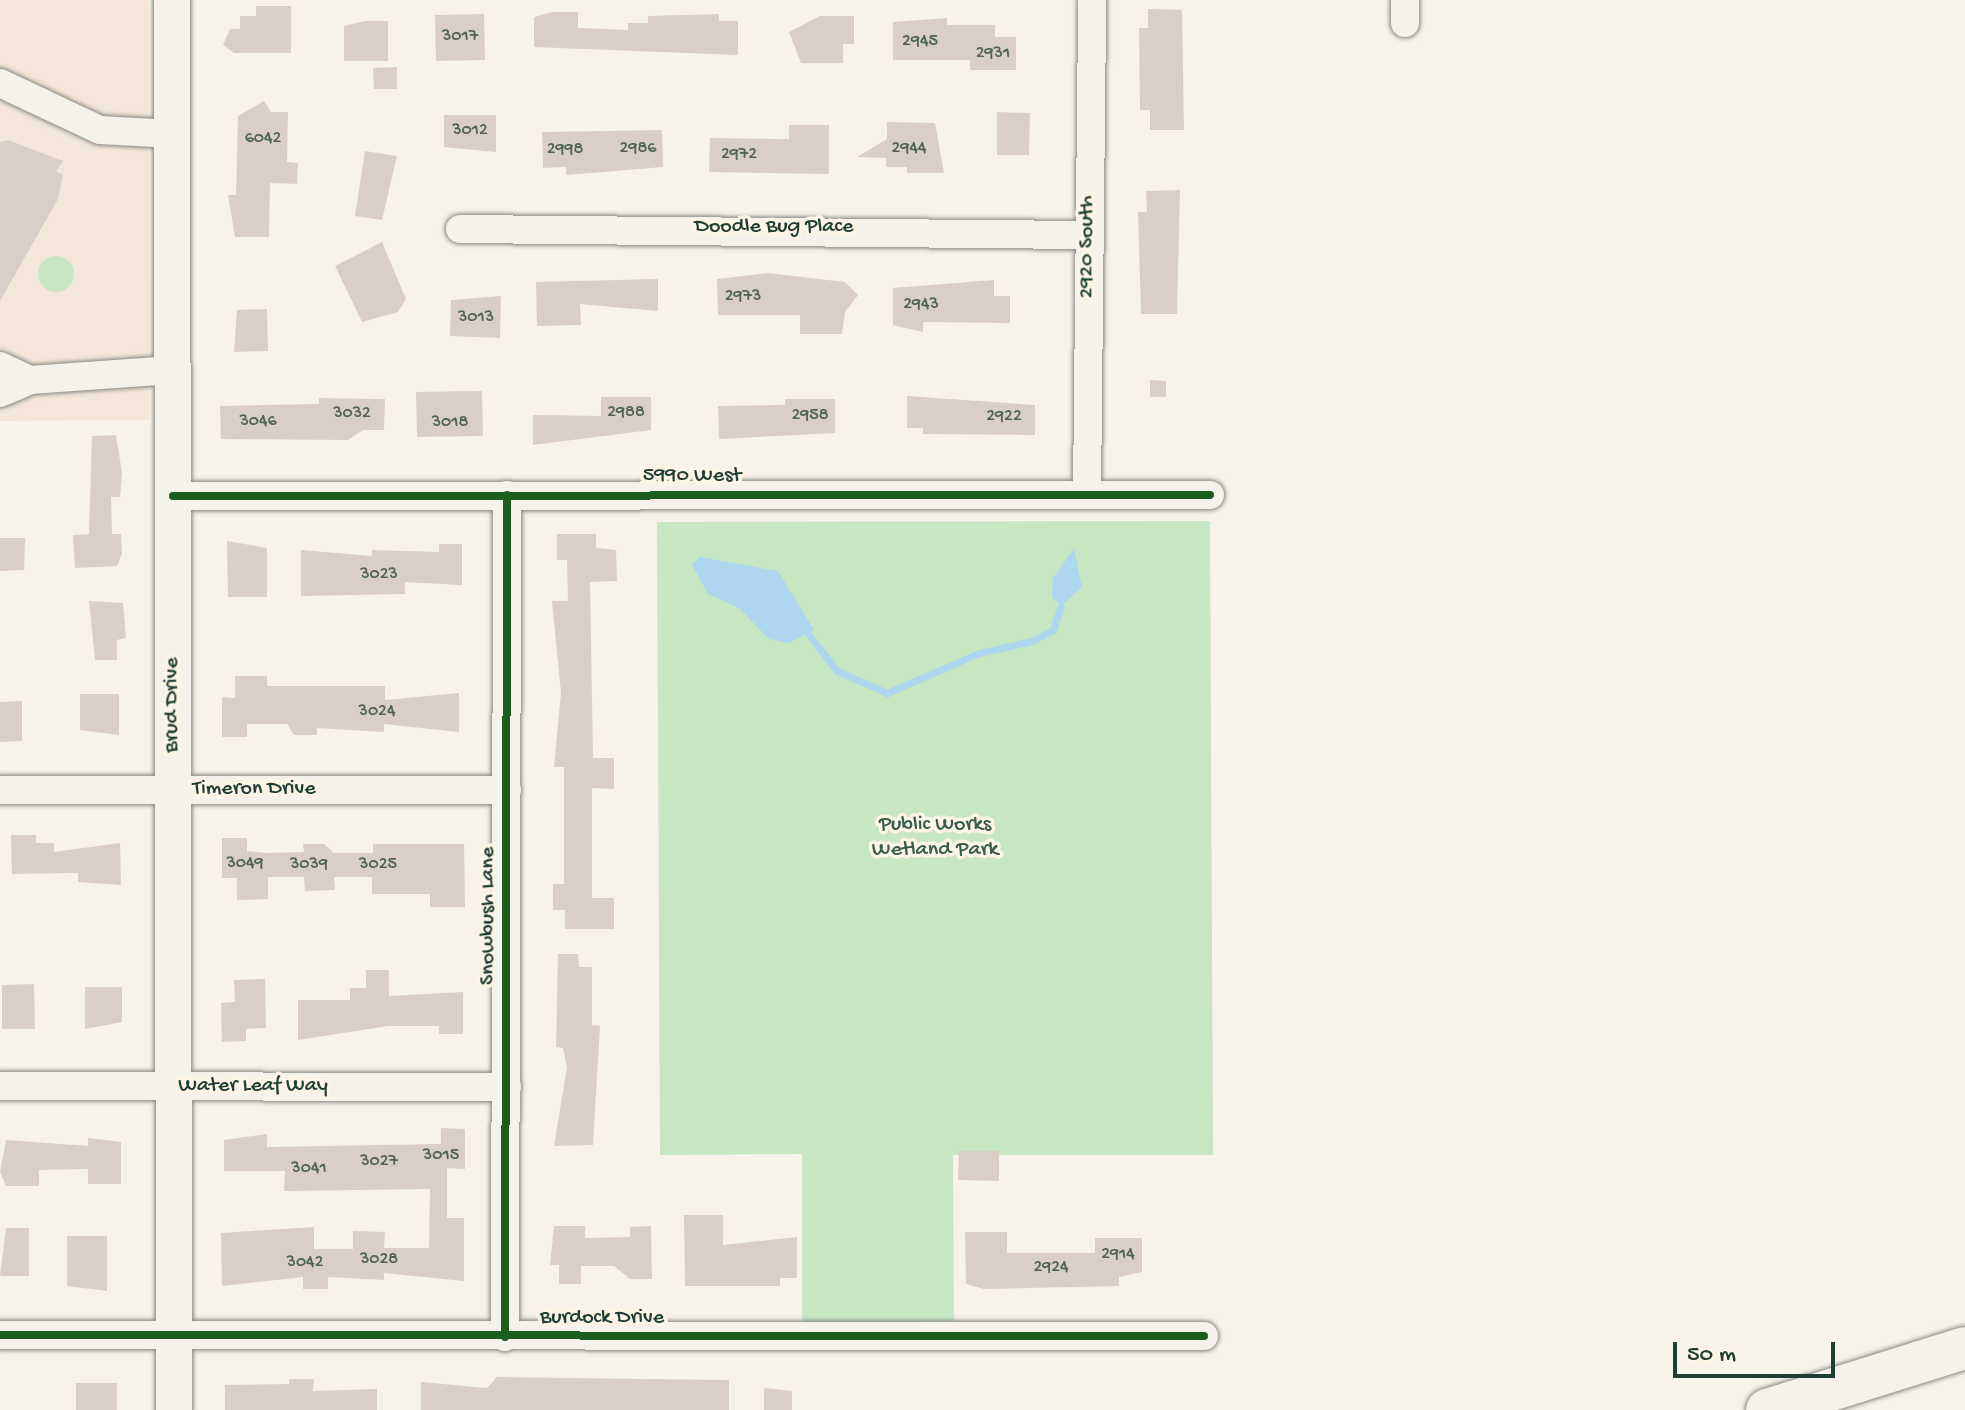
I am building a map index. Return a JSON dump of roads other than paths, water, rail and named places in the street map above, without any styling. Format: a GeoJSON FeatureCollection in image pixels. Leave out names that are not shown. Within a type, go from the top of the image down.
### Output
{"type":"FeatureCollection","features":[{"type":"Feature","properties":{"kind":"highway"},"geometry":{"type":"LineString","coordinates":[[1767,1410],[1965,1348]]}},
{"type":"Feature","properties":{"kind":"main road","name":"Brud Drive"},"geometry":{"type":"LineString","coordinates":[[172,0],[174,1410]]}},
{"type":"Feature","properties":{"kind":"street","name":"2920 South"},"geometry":{"type":"LineString","coordinates":[[1087,494],[1092,0]]}},
{"type":"Feature","properties":{"kind":"street"},"geometry":{"type":"LineString","coordinates":[[0,83],[100,130],[173,134]]}},
{"type":"Feature","properties":{"kind":"street","name":"Doodle Bug Place"},"geometry":{"type":"LineString","coordinates":[[460,229],[1088,235]]}},
{"type":"Feature","properties":{"kind":"street"},"geometry":{"type":"LineString","coordinates":[[0,366],[30,380]]}},
{"type":"Feature","properties":{"kind":"street"},"geometry":{"type":"LineString","coordinates":[[0,393],[30,380],[173,370]]}},
{"type":"Feature","properties":{"kind":"street","name":"Snowbush Lane"},"geometry":{"type":"LineString","coordinates":[[505,1337],[507,495]]}},
{"type":"Feature","properties":{"kind":"street","name":"5990 West"},"geometry":{"type":"LineString","coordinates":[[173,496],[1210,495]]}},
{"type":"Feature","properties":{"kind":"street","name":"Timeron Drive"},"geometry":{"type":"LineString","coordinates":[[0,790],[507,790]]}},
{"type":"Feature","properties":{"kind":"street","name":"Water Leaf Way"},"geometry":{"type":"LineString","coordinates":[[0,1086],[507,1087]]}},
{"type":"Feature","properties":{"kind":"street","name":"Burdock Drive"},"geometry":{"type":"LineString","coordinates":[[0,1335],[1204,1336]]}},
{"type":"Feature","properties":{"kind":"water"},"geometry":{"type":"Polygon","coordinates":[[[1074,549],[1082,587],[1061,606],[1052,597],[1053,578],[1074,549]]]}},
{"type":"Feature","properties":{"kind":"water"},"geometry":{"type":"Polygon","coordinates":[[[700,557],[778,571],[814,630],[789,643],[769,639],[739,608],[708,594],[692,565],[700,557]]]}},
{"type":"Feature","properties":{"kind":"waterway"},"geometry":{"type":"LineString","coordinates":[[809,635],[837,671],[887,693],[979,653],[1032,641],[1053,630],[1061,606]]}},
{"type":"Feature","properties":{"kind":"park label","name":"Public Works Wetland Park"},"geometry":{"type":"Point","coordinates":[935,838]}}]}
